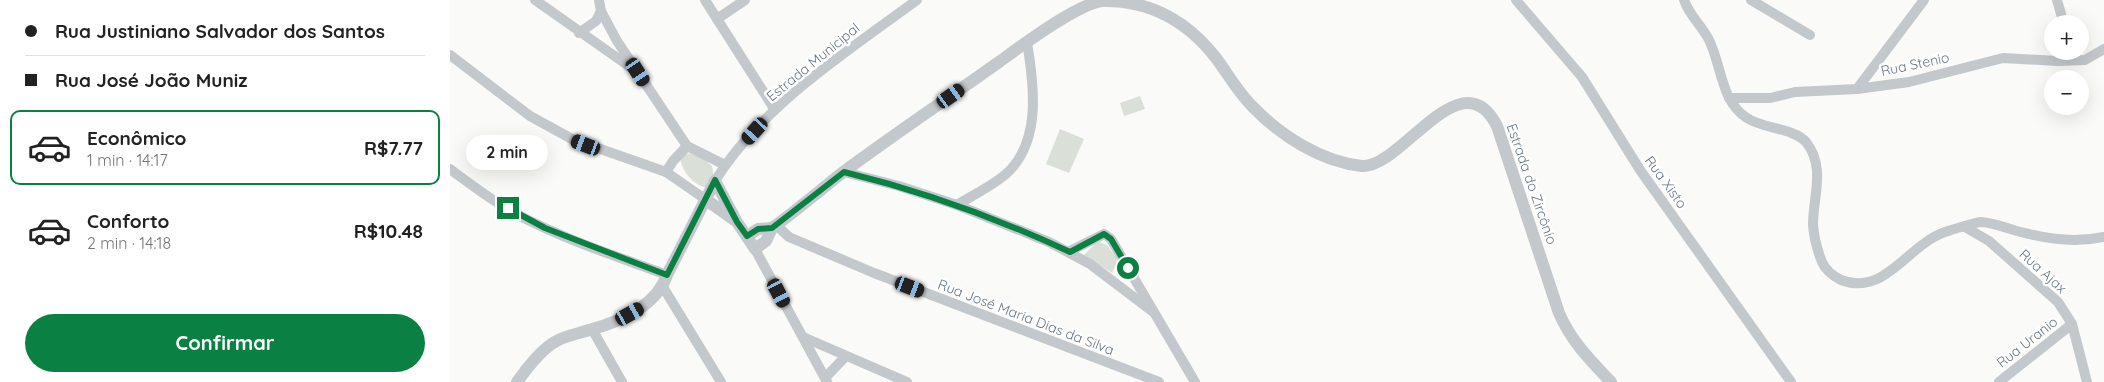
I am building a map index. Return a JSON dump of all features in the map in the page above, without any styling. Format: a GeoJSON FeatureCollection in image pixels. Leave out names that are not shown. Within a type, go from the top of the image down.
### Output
{"type":"FeatureCollection","features":[{"type":"Feature","properties":{"kind":"street"},"geometry":{"type":"LineString","coordinates":[[535,0],[579,33],[638,72]]}},
{"type":"Feature","properties":{"kind":"street"},"geometry":{"type":"LineString","coordinates":[[599,0],[601,11],[617,41],[687,146],[725,164]]}},
{"type":"Feature","properties":{"kind":"street"},"geometry":{"type":"LineString","coordinates":[[705,0],[775,110]]}},
{"type":"Feature","properties":{"kind":"street"},"geometry":{"type":"LineString","coordinates":[[717,20],[745,0]]}},
{"type":"Feature","properties":{"kind":"street","name":"Estrada Municipal"},"geometry":{"type":"LineString","coordinates":[[520,380],[531,364],[552,343],[592,329],[644,307],[665,281],[705,199],[725,164],[775,110],[821,71],[917,0]]}},
{"type":"Feature","properties":{"kind":"street","name":"Rua Xisto"},"geometry":{"type":"LineString","coordinates":[[1516,0],[1582,78],[1640,170],[1791,382]]}},
{"type":"Feature","properties":{"kind":"street"},"geometry":{"type":"LineString","coordinates":[[1684,0],[1686,7],[1708,38],[1728,98],[1738,112],[1756,124],[1802,138],[1815,154],[1818,172],[1813,227],[1822,263],[1834,277],[1850,284],[1870,283],[1884,275],[1920,245],[1934,236],[1979,222],[2053,239],[2091,240],[2104,237]]}},
{"type":"Feature","properties":{"kind":"street"},"geometry":{"type":"LineString","coordinates":[[1751,0],[1810,35]]}},
{"type":"Feature","properties":{"kind":"street"},"geometry":{"type":"LineString","coordinates":[[1858,89],[1924,0]]}},
{"type":"Feature","properties":{"kind":"street"},"geometry":{"type":"LineString","coordinates":[[2057,0],[2061,15]]}},
{"type":"Feature","properties":{"kind":"street","name":"Estrada do Zircônio"},"geometry":{"type":"LineString","coordinates":[[774,227],[844,172],[1027,42],[1093,3],[1128,1],[1144,4],[1184,24],[1196,35],[1252,107],[1274,126],[1309,149],[1338,161],[1358,165],[1374,165],[1386,159],[1437,115],[1453,106],[1470,104],[1482,108],[1492,115],[1559,313],[1567,331],[1577,345],[1611,382]]}},
{"type":"Feature","properties":{"kind":"street"},"geometry":{"type":"LineString","coordinates":[[579,33],[596,21],[601,11]]}},
{"type":"Feature","properties":{"kind":"street"},"geometry":{"type":"LineString","coordinates":[[957,205],[1006,173],[1029,139],[1033,81],[1027,42]]}},
{"type":"Feature","properties":{"kind":"street","name":"Rua Stenio"},"geometry":{"type":"LineString","coordinates":[[2089,58],[2104,49]]}},
{"type":"Feature","properties":{"kind":"street"},"geometry":{"type":"LineString","coordinates":[[450,55],[530,116],[572,139],[666,172],[737,222]]}},
{"type":"Feature","properties":{"kind":"street","name":"Rua Stenio"},"geometry":{"type":"LineString","coordinates":[[1728,98],[1770,98],[1795,92],[1858,89],[1929,78],[2002,58],[2044,56]]}},
{"type":"Feature","properties":{"kind":"street"},"geometry":{"type":"LineString","coordinates":[[666,172],[687,146]]}},
{"type":"Feature","properties":{"kind":"street"},"geometry":{"type":"LineString","coordinates":[[450,169],[469,184],[522,217],[665,281],[721,382]]}},
{"type":"Feature","properties":{"kind":"street"},"geometry":{"type":"LineString","coordinates":[[844,172],[899,186],[957,205],[1070,252],[1090,264],[1152,311]]}},
{"type":"Feature","properties":{"kind":"street"},"geometry":{"type":"LineString","coordinates":[[715,180],[737,222],[755,249],[804,337],[826,380],[845,357]]}},
{"type":"Feature","properties":{"kind":"street"},"geometry":{"type":"LineString","coordinates":[[747,236],[758,229],[774,227]]}},
{"type":"Feature","properties":{"kind":"street"},"geometry":{"type":"LineString","coordinates":[[755,249],[766,240],[774,227]]}},
{"type":"Feature","properties":{"kind":"street","name":"Rua José Maria Dias da Silva"},"geometry":{"type":"LineString","coordinates":[[774,227],[789,237],[874,273],[1160,382]]}},
{"type":"Feature","properties":{"kind":"street","name":"Rua Ajax"},"geometry":{"type":"LineString","coordinates":[[1965,227],[1989,241],[2058,302],[2072,324],[2087,382]]}},
{"type":"Feature","properties":{"kind":"street"},"geometry":{"type":"LineString","coordinates":[[1070,252],[1104,234],[1111,239],[1195,382]]}},
{"type":"Feature","properties":{"kind":"street","name":"Rua Uranio"},"geometry":{"type":"LineString","coordinates":[[1999,382],[2072,324]]}},
{"type":"Feature","properties":{"kind":"street"},"geometry":{"type":"LineString","coordinates":[[592,329],[622,382]]}},
{"type":"Feature","properties":{"kind":"street"},"geometry":{"type":"LineString","coordinates":[[804,337],[845,357],[907,382]]}},
{"type":"Feature","properties":{"kind":"shaded area"},"geometry":{"type":"Polygon","coordinates":[[[1140,96],[1145,109],[1124,116],[1120,103],[1140,96]]]}},
{"type":"Feature","properties":{"kind":"shaded area"},"geometry":{"type":"Polygon","coordinates":[[[1060,129],[1084,139],[1069,173],[1046,164],[1060,129]]]}},
{"type":"Feature","properties":{"kind":"shaded area"},"geometry":{"type":"Polygon","coordinates":[[[685,153],[699,155],[712,166],[714,178],[707,188],[697,184],[688,176],[682,166],[680,155],[685,153]]]}},
{"type":"Feature","properties":{"kind":"shaded area"},"geometry":{"type":"Polygon","coordinates":[[[1100,242],[1108,246],[1118,260],[1112,273],[1084,255],[1095,244],[1100,242]]]}},
{"type":"Feature","properties":{"kind":"route"},"geometry":{"type":"LineString","coordinates":[[508,208],[545,228],[667,275],[715,180],[737,222],[747,236],[758,229],[772,228],[844,172],[899,186],[957,205],[1008,224],[1070,252],[1104,234],[1111,239],[1128,268]]}}]}
